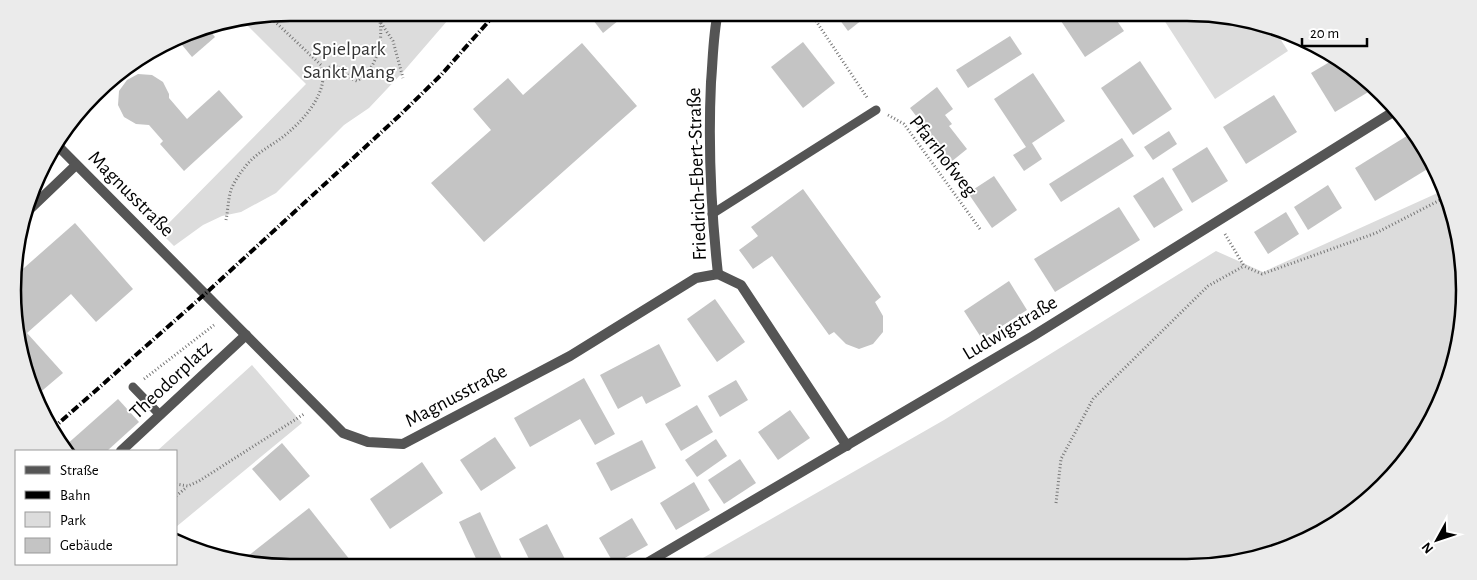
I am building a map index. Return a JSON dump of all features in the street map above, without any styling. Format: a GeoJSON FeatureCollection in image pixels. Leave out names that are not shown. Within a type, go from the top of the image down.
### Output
{"type":"FeatureCollection","features":[{"type":"Feature","properties":{"kind":"street","name":"Friedrich-Ebert-Straße"},"geometry":{"type":"LineString","coordinates":[[717,21],[713,44],[709,126],[712,214],[718,274]]}},
{"type":"Feature","properties":{"kind":"street","name":"Ludwigstraße"},"geometry":{"type":"LineString","coordinates":[[654,559],[1033,336],[1390,114]]}},
{"type":"Feature","properties":{"kind":"street","name":"Magnusstraße"},"geometry":{"type":"LineString","coordinates":[[61,150],[342,433],[368,442],[402,444],[570,356],[696,278],[718,274]]}},
{"type":"Feature","properties":{"kind":"street"},"geometry":{"type":"LineString","coordinates":[[36,203],[76,165]]}},
{"type":"Feature","properties":{"kind":"street"},"geometry":{"type":"LineString","coordinates":[[718,274],[741,285],[847,446]]}},
{"type":"Feature","properties":{"kind":"street","name":"Theodorplatz"},"geometry":{"type":"LineString","coordinates":[[122,450],[246,334]]}},
{"type":"Feature","properties":{"kind":"lane"},"geometry":{"type":"LineString","coordinates":[[712,214],[876,110]]}},
{"type":"Feature","properties":{"kind":"lane"},"geometry":{"type":"LineString","coordinates":[[133,387],[160,415]]}},
{"type":"Feature","properties":{"kind":"path"},"geometry":{"type":"LineString","coordinates":[[816,21],[876,110]]}},
{"type":"Feature","properties":{"kind":"path"},"geometry":{"type":"LineString","coordinates":[[226,220],[231,190],[239,176],[257,154],[289,132],[301,121],[321,91],[323,71],[321,65],[275,22]]}},
{"type":"Feature","properties":{"kind":"path"},"geometry":{"type":"LineString","coordinates":[[323,71],[331,66],[337,66],[356,81],[361,78],[374,63],[380,39],[380,22]]}},
{"type":"Feature","properties":{"kind":"path"},"geometry":{"type":"LineString","coordinates":[[380,22],[392,41],[403,78]]}},
{"type":"Feature","properties":{"kind":"path","name":"Pfarrhofweg"},"geometry":{"type":"LineString","coordinates":[[876,110],[904,124],[980,230]]}},
{"type":"Feature","properties":{"kind":"path"},"geometry":{"type":"LineString","coordinates":[[1217,221],[1244,266],[1262,274],[1376,233],[1440,200]]}},
{"type":"Feature","properties":{"kind":"path"},"geometry":{"type":"LineString","coordinates":[[1056,503],[1060,459],[1093,399],[1208,286],[1244,266]]}},
{"type":"Feature","properties":{"kind":"path"},"geometry":{"type":"LineString","coordinates":[[133,387],[226,315]]}},
{"type":"Feature","properties":{"kind":"path"},"geometry":{"type":"LineString","coordinates":[[178,494],[188,486],[299,418],[315,405]]}},
{"type":"Feature","properties":{"kind":"path"},"geometry":{"type":"LineString","coordinates":[[178,484],[188,486]]}},
{"type":"Feature","properties":{"kind":"green space","name":"Spielpark Sankt Mang"},"geometry":{"type":"Polygon","coordinates":[[[290,21],[447,21],[369,108],[344,125],[276,193],[241,212],[222,216],[203,225],[174,246],[160,232],[306,84],[247,25],[290,21]]]}},
{"type":"Feature","properties":{"kind":"green space"},"geometry":{"type":"Polygon","coordinates":[[[1165,21],[1205,22],[1239,26],[1280,38],[1288,51],[1215,99],[1165,21]]]}},
{"type":"Feature","properties":{"kind":"green space"},"geometry":{"type":"Polygon","coordinates":[[[1437,193],[1447,220],[1455,272],[1455,308],[1447,360],[1428,409],[1400,454],[1377,480],[1351,503],[1306,531],[1257,550],[1239,554],[1187,559],[701,559],[944,420],[1216,251],[1263,272],[1437,193]]]}},
{"type":"Feature","properties":{"kind":"green space"},"geometry":{"type":"Polygon","coordinates":[[[252,365],[302,423],[178,525],[178,450],[158,450],[252,365]]]}},
{"type":"Feature","properties":{"kind":"building"},"geometry":{"type":"Polygon","coordinates":[[[594,21],[618,21],[603,33],[594,21]]]}},
{"type":"Feature","properties":{"kind":"building"},"geometry":{"type":"Polygon","coordinates":[[[841,21],[861,21],[848,31],[841,21]]]}},
{"type":"Feature","properties":{"kind":"building"},"geometry":{"type":"Polygon","coordinates":[[[1061,21],[1117,21],[1124,31],[1085,57],[1061,21]]]}},
{"type":"Feature","properties":{"kind":"building"},"geometry":{"type":"Polygon","coordinates":[[[212,33],[215,37],[192,57],[182,44],[212,33]]]}},
{"type":"Feature","properties":{"kind":"building"},"geometry":{"type":"Polygon","coordinates":[[[1010,36],[1022,54],[968,88],[956,70],[1010,36]]]}},
{"type":"Feature","properties":{"kind":"building"},"geometry":{"type":"Polygon","coordinates":[[[803,42],[835,83],[803,108],[771,67],[803,42]]]}},
{"type":"Feature","properties":{"kind":"building"},"geometry":{"type":"Polygon","coordinates":[[[582,43],[637,106],[484,242],[431,183],[491,130],[473,109],[508,78],[523,95],[582,43]]]}},
{"type":"Feature","properties":{"kind":"building"},"geometry":{"type":"Polygon","coordinates":[[[1140,61],[1172,109],[1133,135],[1101,88],[1140,61]]]}},
{"type":"Feature","properties":{"kind":"building"},"geometry":{"type":"Polygon","coordinates":[[[1329,62],[1351,77],[1368,92],[1335,112],[1311,73],[1329,62]]]}},
{"type":"Feature","properties":{"kind":"building"},"geometry":{"type":"Polygon","coordinates":[[[1033,73],[1065,121],[1032,143],[1042,159],[1024,171],[1013,155],[1026,147],[994,99],[1033,73]]]}},
{"type":"Feature","properties":{"kind":"building"},"geometry":{"type":"Polygon","coordinates":[[[138,74],[152,75],[163,82],[169,98],[187,119],[219,90],[243,117],[184,171],[160,144],[163,141],[149,125],[136,124],[124,117],[118,105],[119,91],[127,80],[138,74]]]}},
{"type":"Feature","properties":{"kind":"building"},"geometry":{"type":"Polygon","coordinates":[[[937,87],[953,109],[945,115],[952,124],[949,126],[967,149],[946,166],[915,124],[920,121],[910,108],[937,87]]]}},
{"type":"Feature","properties":{"kind":"building"},"geometry":{"type":"Polygon","coordinates":[[[1274,95],[1297,132],[1246,164],[1223,127],[1274,95]]]}},
{"type":"Feature","properties":{"kind":"building"},"geometry":{"type":"Polygon","coordinates":[[[1169,131],[1177,144],[1153,160],[1144,147],[1169,131]]]}},
{"type":"Feature","properties":{"kind":"building"},"geometry":{"type":"Polygon","coordinates":[[[1407,136],[1427,169],[1375,201],[1355,168],[1407,136]]]}},
{"type":"Feature","properties":{"kind":"building"},"geometry":{"type":"Polygon","coordinates":[[[1122,138],[1134,156],[1061,202],[1049,184],[1122,138]]]}},
{"type":"Feature","properties":{"kind":"building"},"geometry":{"type":"Polygon","coordinates":[[[1207,147],[1228,181],[1192,203],[1172,169],[1207,147]]]}},
{"type":"Feature","properties":{"kind":"building"},"geometry":{"type":"Polygon","coordinates":[[[994,176],[1017,210],[992,228],[968,193],[994,176]]]}},
{"type":"Feature","properties":{"kind":"building"},"geometry":{"type":"Polygon","coordinates":[[[1163,177],[1183,210],[1154,228],[1133,196],[1163,177]]]}},
{"type":"Feature","properties":{"kind":"building"},"geometry":{"type":"Polygon","coordinates":[[[1328,185],[1342,208],[1308,230],[1294,207],[1328,185]]]}},
{"type":"Feature","properties":{"kind":"building"},"geometry":{"type":"Polygon","coordinates":[[[803,189],[881,297],[875,302],[883,316],[883,332],[873,344],[859,349],[846,344],[834,332],[829,335],[772,256],[753,269],[739,250],[758,236],[751,227],[803,189]]]}},
{"type":"Feature","properties":{"kind":"building"},"geometry":{"type":"Polygon","coordinates":[[[1119,207],[1140,240],[1055,292],[1034,259],[1119,207]]]}},
{"type":"Feature","properties":{"kind":"building"},"geometry":{"type":"Polygon","coordinates":[[[1286,212],[1299,234],[1268,254],[1254,232],[1286,212]]]}},
{"type":"Feature","properties":{"kind":"building"},"geometry":{"type":"Polygon","coordinates":[[[75,223],[133,289],[96,322],[71,294],[27,333],[63,373],[41,391],[30,360],[26,342],[21,290],[22,269],[75,223]]]}},
{"type":"Feature","properties":{"kind":"building"},"geometry":{"type":"Polygon","coordinates":[[[1009,281],[1027,310],[982,339],[964,311],[1009,281]]]}},
{"type":"Feature","properties":{"kind":"building"},"geometry":{"type":"Polygon","coordinates":[[[715,299],[745,342],[717,362],[687,319],[715,299]]]}},
{"type":"Feature","properties":{"kind":"building"},"geometry":{"type":"Polygon","coordinates":[[[659,344],[681,386],[646,404],[642,396],[618,409],[600,375],[659,344]]]}},
{"type":"Feature","properties":{"kind":"building"},"geometry":{"type":"Polygon","coordinates":[[[584,378],[615,434],[595,445],[580,419],[530,447],[514,418],[584,378]]]}},
{"type":"Feature","properties":{"kind":"building"},"geometry":{"type":"Polygon","coordinates":[[[736,380],[748,400],[720,417],[708,396],[736,380]]]}},
{"type":"Feature","properties":{"kind":"building"},"geometry":{"type":"Polygon","coordinates":[[[118,399],[139,422],[108,450],[74,450],[69,442],[118,399]]]}},
{"type":"Feature","properties":{"kind":"building"},"geometry":{"type":"Polygon","coordinates":[[[697,405],[713,432],[681,451],[665,424],[697,405]]]}},
{"type":"Feature","properties":{"kind":"building"},"geometry":{"type":"Polygon","coordinates":[[[790,410],[810,438],[778,460],[758,432],[790,410]]]}},
{"type":"Feature","properties":{"kind":"building"},"geometry":{"type":"Polygon","coordinates":[[[495,437],[516,468],[481,491],[460,460],[495,437]]]}},
{"type":"Feature","properties":{"kind":"building"},"geometry":{"type":"Polygon","coordinates":[[[716,439],[727,456],[697,477],[685,460],[716,439]]]}},
{"type":"Feature","properties":{"kind":"building"},"geometry":{"type":"Polygon","coordinates":[[[642,440],[656,468],[611,491],[596,463],[642,440]]]}},
{"type":"Feature","properties":{"kind":"building"},"geometry":{"type":"Polygon","coordinates":[[[282,443],[310,476],[280,501],[252,469],[282,443]]]}},
{"type":"Feature","properties":{"kind":"building"},"geometry":{"type":"Polygon","coordinates":[[[740,459],[756,483],[724,504],[708,480],[740,459]]]}},
{"type":"Feature","properties":{"kind":"building"},"geometry":{"type":"Polygon","coordinates":[[[422,462],[443,493],[390,529],[370,499],[422,462]]]}},
{"type":"Feature","properties":{"kind":"building"},"geometry":{"type":"Polygon","coordinates":[[[694,482],[710,510],[676,530],[660,503],[694,482]]]}},
{"type":"Feature","properties":{"kind":"building"},"geometry":{"type":"Polygon","coordinates":[[[309,508],[349,559],[290,559],[249,555],[309,508]]]}},
{"type":"Feature","properties":{"kind":"building"},"geometry":{"type":"Polygon","coordinates":[[[480,512],[502,559],[476,559],[459,522],[480,512]]]}},
{"type":"Feature","properties":{"kind":"building"},"geometry":{"type":"Polygon","coordinates":[[[632,518],[648,545],[623,559],[611,559],[599,538],[632,518]]]}},
{"type":"Feature","properties":{"kind":"building"},"geometry":{"type":"Polygon","coordinates":[[[547,524],[565,559],[529,559],[519,539],[547,524]]]}},
{"type":"Feature","properties":{"kind":"railway"},"geometry":{"type":"LineString","coordinates":[[57,424],[205,294],[399,116],[441,75],[489,21]]}}]}
